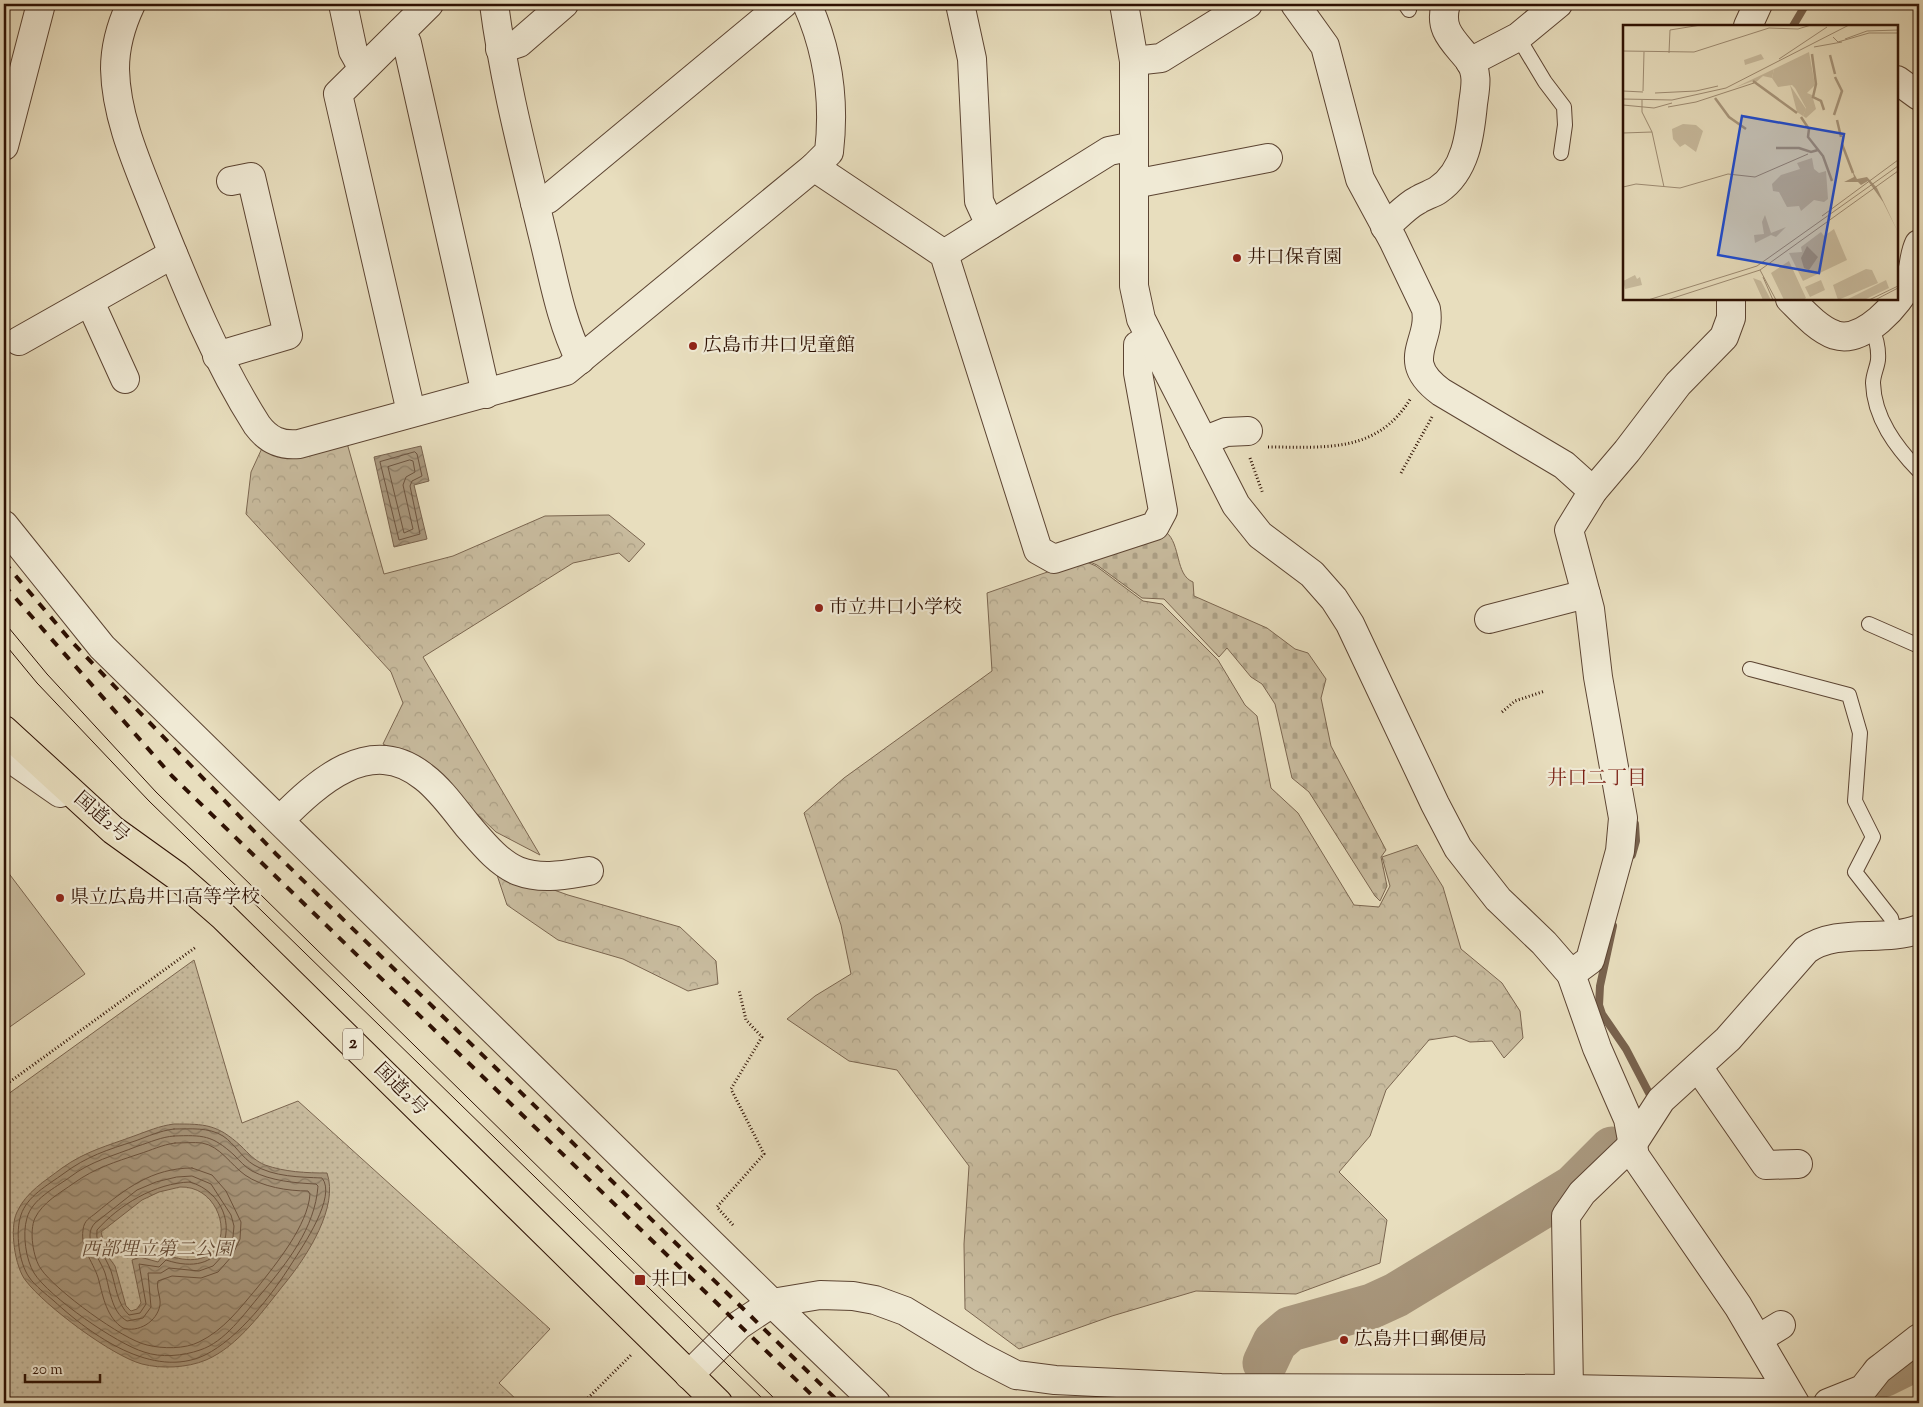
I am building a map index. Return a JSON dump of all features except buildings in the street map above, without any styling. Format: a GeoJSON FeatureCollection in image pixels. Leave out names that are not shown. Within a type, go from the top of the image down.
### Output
{"type":"FeatureCollection","features":[{"type":"Feature","properties":{"kind":"highway","name":"国道2号"},"geometry":{"type":"LineString","coordinates":[[4,730],[95,814],[132,845],[177,876],[224,917],[718,1403]]}},
{"type":"Feature","properties":{"kind":"street"},"geometry":{"type":"LineString","coordinates":[[4,146],[41,4]]}},
{"type":"Feature","properties":{"kind":"street"},"geometry":{"type":"LineString","coordinates":[[132,4],[117,44],[115,70],[122,118],[137,164],[217,356],[263,434],[280,443],[298,444],[566,371],[814,167],[829,152],[832,113],[827,65],[807,4]]}},
{"type":"Feature","properties":{"kind":"street"},"geometry":{"type":"LineString","coordinates":[[343,4],[353,51],[362,67]]}},
{"type":"Feature","properties":{"kind":"street"},"geometry":{"type":"LineString","coordinates":[[411,412],[338,94],[362,67],[429,4]]}},
{"type":"Feature","properties":{"kind":"street"},"geometry":{"type":"LineString","coordinates":[[494,4],[500,49],[535,203],[568,336],[580,360]]}},
{"type":"Feature","properties":{"kind":"street"},"geometry":{"type":"LineString","coordinates":[[500,49],[519,42],[564,4]]}},
{"type":"Feature","properties":{"kind":"street"},"geometry":{"type":"LineString","coordinates":[[535,203],[548,199],[783,4]]}},
{"type":"Feature","properties":{"kind":"street"},"geometry":{"type":"LineString","coordinates":[[960,4],[972,59],[978,201],[990,225]]}},
{"type":"Feature","properties":{"kind":"street"},"geometry":{"type":"LineString","coordinates":[[1124,4],[1134,61],[1134,296],[1141,319],[1227,490],[1247,520],[1260,535],[1312,574],[1340,608],[1438,811],[1467,860],[1498,900],[1544,943],[1571,974],[1630,1134],[1635,1156],[1732,1298],[1791,1396]]}},
{"type":"Feature","properties":{"kind":"street"},"geometry":{"type":"LineString","coordinates":[[1134,61],[1161,58],[1248,4]]}},
{"type":"Feature","properties":{"kind":"street"},"geometry":{"type":"LineString","coordinates":[[1295,4],[1325,46],[1360,179],[1426,309],[1426,321],[1418,355],[1424,375],[1430,384],[1564,465],[1593,491]]}},
{"type":"Feature","properties":{"kind":"street"},"geometry":{"type":"LineString","coordinates":[[1385,227],[1416,201],[1438,190],[1454,174],[1464,156],[1472,123],[1476,75],[1470,62],[1445,30],[1443,14],[1446,4]]}},
{"type":"Feature","properties":{"kind":"street"},"geometry":{"type":"LineString","coordinates":[[1470,62],[1518,37],[1558,4]]}},
{"type":"Feature","properties":{"kind":"street"},"geometry":{"type":"LineString","coordinates":[[401,32],[407,43],[486,394]]}},
{"type":"Feature","properties":{"kind":"street"},"geometry":{"type":"LineString","coordinates":[[1898,81],[1919,96]]}},
{"type":"Feature","properties":{"kind":"street"},"geometry":{"type":"LineString","coordinates":[[944,254],[1108,151],[1134,146]]}},
{"type":"Feature","properties":{"kind":"street"},"geometry":{"type":"LineString","coordinates":[[1134,184],[1268,158]]}},
{"type":"Feature","properties":{"kind":"street"},"geometry":{"type":"LineString","coordinates":[[814,167],[944,254],[1038,550],[1054,559],[1155,526],[1163,510],[1138,373],[1138,345],[1151,339]]}},
{"type":"Feature","properties":{"kind":"street"},"geometry":{"type":"LineString","coordinates":[[217,356],[288,335],[252,177],[231,181]]}},
{"type":"Feature","properties":{"kind":"street"},"geometry":{"type":"LineString","coordinates":[[1791,300],[1812,320],[1836,335],[1850,336],[1871,326],[1896,303],[1910,280],[1919,244]]}},
{"type":"Feature","properties":{"kind":"street"},"geometry":{"type":"LineString","coordinates":[[19,341],[173,254]]}},
{"type":"Feature","properties":{"kind":"street"},"geometry":{"type":"LineString","coordinates":[[1571,974],[1590,960],[1623,834],[1622,807],[1598,678],[1593,625],[1569,530],[1593,491],[1627,451],[1678,384],[1724,336],[1731,318],[1731,300]]}},
{"type":"Feature","properties":{"kind":"street"},"geometry":{"type":"LineString","coordinates":[[90,302],[125,379]]}},
{"type":"Feature","properties":{"kind":"street"},"geometry":{"type":"LineString","coordinates":[[1203,441],[1226,432],[1253,443]]}},
{"type":"Feature","properties":{"kind":"street"},"geometry":{"type":"LineString","coordinates":[[4,525],[102,647],[876,1403]]}},
{"type":"Feature","properties":{"kind":"street"},"geometry":{"type":"LineString","coordinates":[[1489,619],[1586,594]]}},
{"type":"Feature","properties":{"kind":"street"},"geometry":{"type":"LineString","coordinates":[[4,754],[132,845]]}},
{"type":"Feature","properties":{"kind":"street"},"geometry":{"type":"LineString","coordinates":[[280,820],[313,789],[335,772],[354,764],[385,761],[405,766],[424,776],[480,839],[506,865],[526,874],[550,878],[589,872]]}},
{"type":"Feature","properties":{"kind":"street"},"geometry":{"type":"LineString","coordinates":[[1569,1389],[1566,1216],[1582,1193],[1630,1134],[1661,1100],[1728,1039],[1782,976],[1816,943],[1900,928]]}},
{"type":"Feature","properties":{"kind":"street"},"geometry":{"type":"LineString","coordinates":[[1698,1067],[1766,1164],[1798,1164]]}},
{"type":"Feature","properties":{"kind":"street"},"geometry":{"type":"LineString","coordinates":[[689,1375],[739,1324],[772,1303],[820,1295],[853,1296],[875,1300],[905,1311],[981,1357],[1016,1375],[1055,1380],[1219,1396],[1569,1389],[1642,1397],[1767,1392],[1791,1396]]}},
{"type":"Feature","properties":{"kind":"street"},"geometry":{"type":"LineString","coordinates":[[1758,1340],[1781,1324]]}},
{"type":"Feature","properties":{"kind":"street"},"geometry":{"type":"LineString","coordinates":[[1828,1403],[1863,1389],[1878,1370],[1919,1338]]}},
{"type":"Feature","properties":{"kind":"lane"},"geometry":{"type":"LineString","coordinates":[[1518,37],[1564,107],[1565,125],[1561,153]]}},
{"type":"Feature","properties":{"kind":"lane"},"geometry":{"type":"LineString","coordinates":[[1871,326],[1877,342],[1878,362],[1873,384],[1879,412],[1892,440],[1919,471]]}},
{"type":"Feature","properties":{"kind":"lane"},"geometry":{"type":"LineString","coordinates":[[1869,624],[1919,646]]}},
{"type":"Feature","properties":{"kind":"lane"},"geometry":{"type":"LineString","coordinates":[[1750,669],[1849,695],[1860,733],[1855,801],[1873,837],[1855,872],[1900,928]]}},
{"type":"Feature","properties":{"kind":"path"},"geometry":{"type":"LineString","coordinates":[[1266,500],[1250,457],[1253,443],[1326,447],[1371,437],[1387,428],[1403,412],[1412,396],[1430,384]]}},
{"type":"Feature","properties":{"kind":"path"},"geometry":{"type":"LineString","coordinates":[[1401,473],[1433,414]]}},
{"type":"Feature","properties":{"kind":"path"},"geometry":{"type":"LineString","coordinates":[[1502,712],[1515,701],[1545,691]]}},
{"type":"Feature","properties":{"kind":"path"},"geometry":{"type":"LineString","coordinates":[[4,1086],[196,948]]}},
{"type":"Feature","properties":{"kind":"path"},"geometry":{"type":"LineString","coordinates":[[735,1227],[717,1207],[764,1154],[731,1089],[762,1037],[746,1020],[739,990]]}},
{"type":"Feature","properties":{"kind":"path"},"geometry":{"type":"LineString","coordinates":[[584,1403],[650,1335]]}},
{"type":"Feature","properties":{"kind":"green space"},"geometry":{"type":"Polygon","coordinates":[[[347,443],[384,574],[453,556],[545,516],[609,515],[645,544],[629,562],[619,553],[573,563],[423,657],[540,855],[496,832],[429,768],[383,744],[403,703],[391,672],[246,514],[251,472],[263,446],[293,458],[347,443]]]}},
{"type":"Feature","properties":{"kind":"green space"},"geometry":{"type":"Polygon","coordinates":[[[1166,532],[1174,544],[1183,573],[1193,582],[1194,596],[1267,628],[1295,649],[1308,653],[1326,679],[1321,698],[1331,746],[1386,850],[1381,857],[1387,886],[1380,901],[1309,792],[1292,778],[1275,704],[1262,684],[1251,677],[1227,648],[1219,657],[1164,599],[1142,598],[1097,565],[1083,559],[1166,532]]]}},
{"type":"Feature","properties":{"kind":"green space"},"geometry":{"type":"Polygon","coordinates":[[[1082,560],[1096,566],[1143,601],[1162,604],[1218,660],[1245,705],[1257,716],[1271,788],[1298,813],[1354,905],[1379,907],[1390,886],[1382,857],[1417,845],[1443,887],[1461,949],[1502,983],[1520,1011],[1523,1038],[1504,1058],[1492,1041],[1470,1042],[1455,1036],[1429,1040],[1386,1090],[1370,1136],[1339,1172],[1387,1220],[1380,1263],[1296,1294],[1196,1291],[1112,1316],[1019,1349],[965,1309],[964,1244],[969,1166],[897,1070],[849,1061],[787,1019],[815,996],[851,974],[841,925],[804,813],[844,778],[992,671],[987,593],[1082,560]]]}},
{"type":"Feature","properties":{"kind":"green space"},"geometry":{"type":"Polygon","coordinates":[[[4,867],[85,974],[4,1031],[4,867]]]}},
{"type":"Feature","properties":{"kind":"green space"},"geometry":{"type":"Polygon","coordinates":[[[495,869],[568,895],[680,927],[716,961],[718,984],[688,991],[623,959],[558,940],[507,905],[495,869]]]}},
{"type":"Feature","properties":{"kind":"green space","name":"西部埋立第二公園"},"geometry":{"type":"Polygon","coordinates":[[[194,960],[242,1123],[298,1101],[550,1329],[499,1383],[520,1403],[4,1403],[4,1097],[194,960]]]}},
{"type":"Feature","properties":{"kind":"water"},"geometry":{"type":"Polygon","coordinates":[[[421,446],[429,481],[414,485],[427,539],[394,547],[374,457],[421,446]]]}},
{"type":"Feature","properties":{"kind":"water"},"geometry":{"type":"Polygon","coordinates":[[[194,1124],[217,1129],[233,1139],[255,1159],[265,1165],[296,1172],[327,1173],[330,1186],[325,1216],[303,1259],[250,1326],[229,1346],[206,1360],[191,1365],[166,1367],[142,1364],[114,1351],[80,1329],[48,1303],[22,1275],[14,1248],[13,1228],[17,1212],[25,1199],[36,1187],[62,1168],[97,1149],[169,1125],[194,1124]],[[180,1187],[159,1192],[142,1200],[101,1232],[107,1255],[115,1266],[126,1306],[131,1311],[137,1309],[141,1303],[132,1260],[140,1257],[158,1262],[164,1254],[189,1260],[207,1256],[217,1245],[221,1231],[219,1215],[211,1201],[198,1191],[180,1187]]]}},
{"type":"Feature","properties":{"kind":"waterway"},"geometry":{"type":"LineString","coordinates":[[1794,25],[1806,4]]}},
{"type":"Feature","properties":{"kind":"waterway"},"geometry":{"type":"LineString","coordinates":[[1632,855],[1636,841],[1635,824]]}},
{"type":"Feature","properties":{"kind":"waterway"},"geometry":{"type":"LineString","coordinates":[[1613,926],[1600,986],[1599,1005],[1602,1014],[1626,1049],[1650,1095]]}},
{"type":"Feature","properties":{"kind":"waterway"},"geometry":{"type":"LineString","coordinates":[[1265,1363],[1275,1342],[1290,1329],[1372,1306],[1396,1295],[1574,1187],[1612,1149]]}},
{"type":"Feature","properties":{"kind":"waterway"},"geometry":{"type":"LineString","coordinates":[[1883,1375],[1919,1357]]}},
{"type":"Feature","properties":{"kind":"tram line"},"geometry":{"type":"LineString","coordinates":[[4,622],[47,674],[156,792],[779,1403]]}},
{"type":"Feature","properties":{"kind":"tram line"},"geometry":{"type":"LineString","coordinates":[[4,643],[37,683],[149,801],[767,1403]]}},
{"type":"Feature","properties":{"kind":"railway"},"geometry":{"type":"LineString","coordinates":[[4,562],[71,641],[276,854],[840,1403]]}},
{"type":"Feature","properties":{"kind":"railway"},"geometry":{"type":"LineString","coordinates":[[4,585],[172,776],[820,1403]]}},
{"type":"Feature","properties":{"kind":"place","name":"井口保育園"},"geometry":{"type":"Point","coordinates":[1237,258]}},
{"type":"Feature","properties":{"kind":"place","name":"広島市井口児童館"},"geometry":{"type":"Point","coordinates":[693,346]}},
{"type":"Feature","properties":{"kind":"place","name":"市立井口小学校"},"geometry":{"type":"Point","coordinates":[819,608]}},
{"type":"Feature","properties":{"kind":"place","name":"県立広島井口高等学校"},"geometry":{"type":"Point","coordinates":[60,898]}},
{"type":"Feature","properties":{"kind":"place","name":"井口"},"geometry":{"type":"Point","coordinates":[640,1280]}},
{"type":"Feature","properties":{"kind":"place","name":"広島井口郵便局"},"geometry":{"type":"Point","coordinates":[1344,1340]}},
{"type":"Feature","properties":{"kind":"district","name":"井口二丁目"},"geometry":{"type":"Point","coordinates":[1597,779]}}]}
